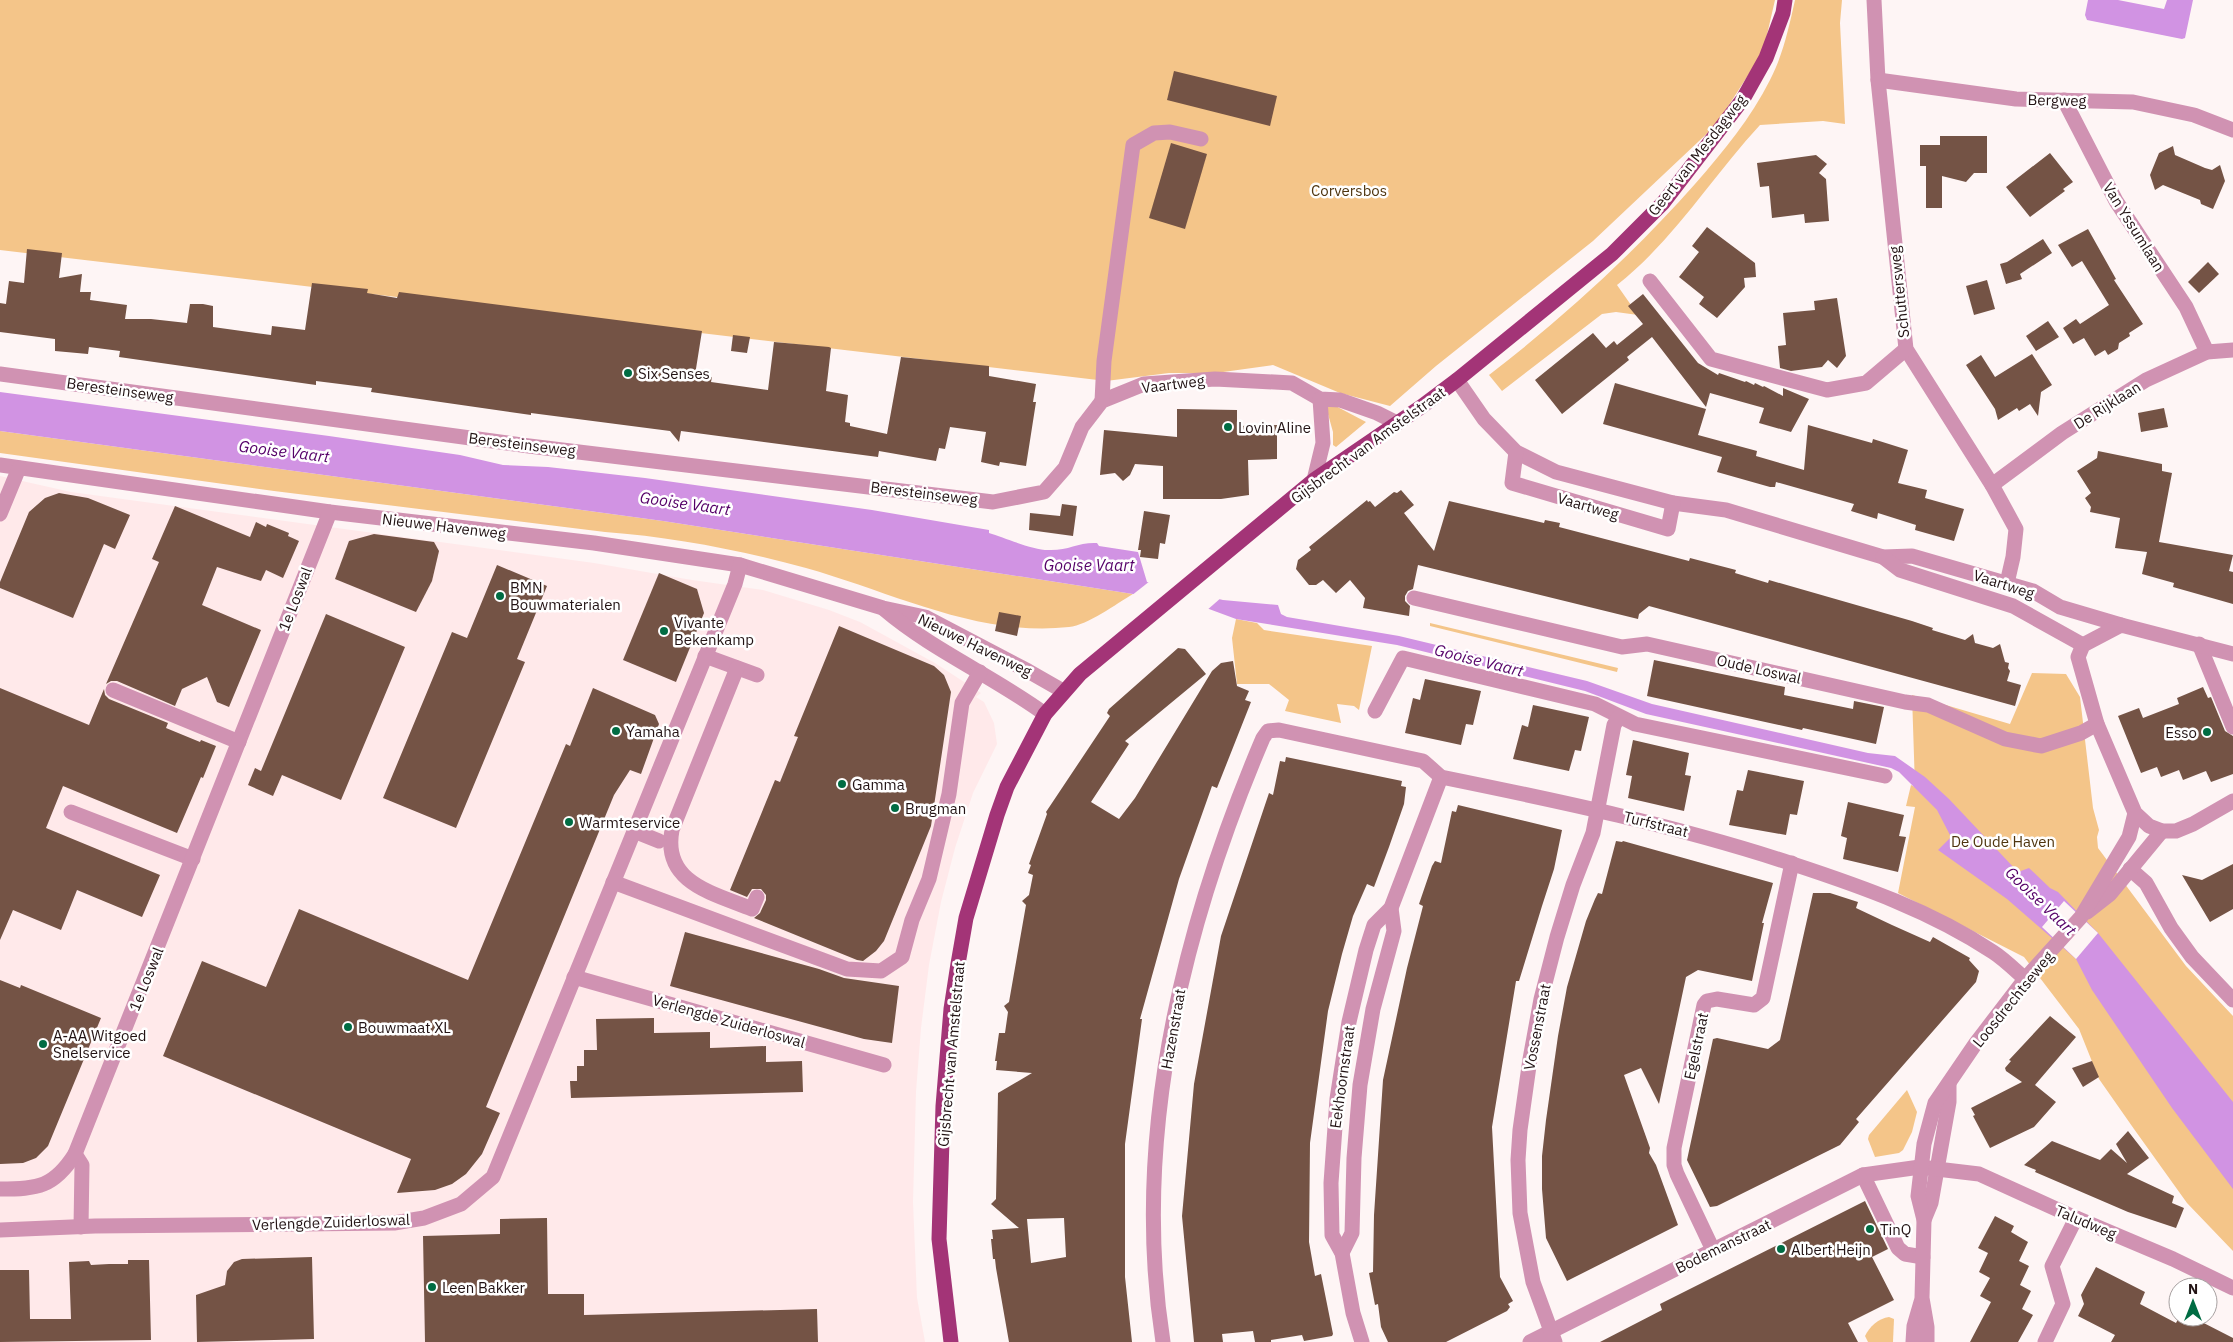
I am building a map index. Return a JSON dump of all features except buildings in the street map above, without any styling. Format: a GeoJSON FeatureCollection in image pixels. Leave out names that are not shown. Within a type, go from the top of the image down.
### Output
{"type":"FeatureCollection","features":[{"type":"Feature","properties":{"kind":"main road","name":"Geert van Mesdagweg"},"geometry":{"type":"LineString","coordinates":[[1457,380],[1612,254],[1663,203],[1743,100],[1766,58],[1783,14],[1785,0]]}},
{"type":"Feature","properties":{"kind":"main road","name":"Gijsbrecht van Amstelstraat"},"geometry":{"type":"LineString","coordinates":[[951,1342],[939,1239],[943,1106],[957,973],[966,918],[1007,786],[1045,714],[1063,691],[1080,674],[1314,480],[1457,380]]}},
{"type":"Feature","properties":{"kind":"street","name":"Schuttersweg"},"geometry":{"type":"LineString","coordinates":[[1874,0],[1878,80],[1906,349],[1992,485],[2016,529],[2013,557],[2007,583]]}},
{"type":"Feature","properties":{"kind":"street","name":"Bergweg"},"geometry":{"type":"LineString","coordinates":[[1878,80],[2016,99],[2133,102],[2194,115],[2233,130]]}},
{"type":"Feature","properties":{"kind":"street","name":"Van Yssumlaan"},"geometry":{"type":"LineString","coordinates":[[2064,100],[2116,201],[2186,307],[2207,352]]}},
{"type":"Feature","properties":{"kind":"street"},"geometry":{"type":"LineString","coordinates":[[1102,401],[1104,361],[1133,144],[1154,132],[1170,132],[1200,139]]}},
{"type":"Feature","properties":{"kind":"street"},"geometry":{"type":"LineString","coordinates":[[1650,282],[1712,359],[1827,390],[1866,383],[1906,349]]}},
{"type":"Feature","properties":{"kind":"street","name":"De Rijklaan"},"geometry":{"type":"LineString","coordinates":[[1992,485],[2062,433],[2146,380],[2207,352],[2233,350]]}},
{"type":"Feature","properties":{"kind":"street","name":"Beresteinseweg"},"geometry":{"type":"LineString","coordinates":[[0,374],[530,446],[993,502],[1044,492],[1065,468],[1082,427],[1102,401]]}},
{"type":"Feature","properties":{"kind":"street","name":"Vaartweg"},"geometry":{"type":"LineString","coordinates":[[1102,401],[1144,384],[1215,379],[1292,383],[1320,399],[1340,400],[1377,413],[1397,423]]}},
{"type":"Feature","properties":{"kind":"street","name":"Vaartweg"},"geometry":{"type":"LineString","coordinates":[[1457,380],[1484,420],[1516,452],[1556,472],[1673,503],[1726,510],[1883,557],[1912,556],[2033,591],[2060,607],[2233,654]]}},
{"type":"Feature","properties":{"kind":"street"},"geometry":{"type":"LineString","coordinates":[[1314,480],[1323,443],[1320,399]]}},
{"type":"Feature","properties":{"kind":"street","name":"Vaartweg"},"geometry":{"type":"LineString","coordinates":[[1516,452],[1512,483],[1668,529],[1673,503]]}},
{"type":"Feature","properties":{"kind":"street","name":"Nieuwe Havenweg"},"geometry":{"type":"LineString","coordinates":[[0,465],[330,512],[594,543],[740,565],[883,608],[925,617],[1063,691]]}},
{"type":"Feature","properties":{"kind":"street"},"geometry":{"type":"LineString","coordinates":[[0,514],[19,468]]}},
{"type":"Feature","properties":{"kind":"street","name":"1e Loswal"},"geometry":{"type":"LineString","coordinates":[[0,1189],[30,1189],[39,1186],[65,1170],[75,1154],[330,512]]}},
{"type":"Feature","properties":{"kind":"street","name":"Vaartweg"},"geometry":{"type":"LineString","coordinates":[[1883,557],[1900,570],[2013,606],[2082,645]]}},
{"type":"Feature","properties":{"kind":"street","name":"Verlengde Zuiderloswal"},"geometry":{"type":"LineString","coordinates":[[0,1230],[81,1227],[394,1223],[424,1218],[461,1204],[493,1177],[705,656],[740,565]]}},
{"type":"Feature","properties":{"kind":"street","name":"Oude Loswal"},"geometry":{"type":"LineString","coordinates":[[1414,598],[1622,646],[1647,644],[1905,702],[1928,705],[2005,739],[2032,745],[2041,746],[2081,732],[2097,724]]}},
{"type":"Feature","properties":{"kind":"street","name":"Nieuwe Havenweg"},"geometry":{"type":"LineString","coordinates":[[883,608],[977,678],[1015,692],[1045,714]]}},
{"type":"Feature","properties":{"kind":"street"},"geometry":{"type":"LineString","coordinates":[[2121,624],[2082,645],[2078,657],[2097,724],[2135,813],[2149,826],[2162,831],[2176,831],[2193,824],[2233,801]]}},
{"type":"Feature","properties":{"kind":"street"},"geometry":{"type":"LineString","coordinates":[[2199,644],[2233,727]]}},
{"type":"Feature","properties":{"kind":"street"},"geometry":{"type":"LineString","coordinates":[[705,656],[757,675]]}},
{"type":"Feature","properties":{"kind":"street"},"geometry":{"type":"LineString","coordinates":[[1375,711],[1403,658],[1595,704],[1635,724],[1885,776]]}},
{"type":"Feature","properties":{"kind":"street"},"geometry":{"type":"LineString","coordinates":[[737,668],[672,830],[670,841],[674,862],[684,877],[752,909],[758,897]]}},
{"type":"Feature","properties":{"kind":"street"},"geometry":{"type":"LineString","coordinates":[[613,882],[847,969],[881,971],[902,956],[912,920],[929,880],[949,794],[962,703],[977,678]]}},
{"type":"Feature","properties":{"kind":"street"},"geometry":{"type":"LineString","coordinates":[[113,690],[239,742]]}},
{"type":"Feature","properties":{"kind":"street","name":"Vossenstraat"},"geometry":{"type":"LineString","coordinates":[[1552,1337],[1533,1282],[1520,1213],[1518,1160],[1520,1130],[1530,1059],[1548,968],[1573,885],[1592,833],[1614,725],[1619,717]]}},
{"type":"Feature","properties":{"kind":"street","name":"Turfstraat"},"geometry":{"type":"LineString","coordinates":[[1268,731],[1279,730],[1424,761],[1441,777],[1668,826],[1771,855],[1857,884],[1940,921],[1995,953],[2025,978]]}},
{"type":"Feature","properties":{"kind":"street","name":"Hazenstraat"},"geometry":{"type":"LineString","coordinates":[[1163,1342],[1156,1295],[1154,1221],[1158,1142],[1167,1060],[1187,959],[1200,910],[1234,811],[1263,738],[1268,731]]}},
{"type":"Feature","properties":{"kind":"street","name":"Eekhoornstraat"},"geometry":{"type":"LineString","coordinates":[[1362,1342],[1351,1306],[1342,1253],[1332,1235],[1331,1183],[1337,1099],[1349,1022],[1366,950],[1374,925],[1391,908],[1441,777]]}},
{"type":"Feature","properties":{"kind":"street"},"geometry":{"type":"LineString","coordinates":[[71,812],[193,859]]}},
{"type":"Feature","properties":{"kind":"street","name":"Loosdrechtseweg"},"geometry":{"type":"LineString","coordinates":[[1927,1342],[1927,1327],[1922,1298],[1924,1220],[1918,1196],[1920,1167],[1930,1117],[1935,1103],[1978,1039],[2025,978],[2081,917],[2128,837],[2135,813]]}},
{"type":"Feature","properties":{"kind":"street"},"geometry":{"type":"LineString","coordinates":[[634,831],[659,841]]}},
{"type":"Feature","properties":{"kind":"street","name":"Loosdrechtseweg"},"geometry":{"type":"LineString","coordinates":[[2081,917],[2110,894],[2162,831]]}},
{"type":"Feature","properties":{"kind":"street","name":"Egelstraat"},"geometry":{"type":"LineString","coordinates":[[1713,1250],[1677,1174],[1674,1165],[1674,1148],[1704,1005],[1707,1001],[1716,999],[1754,1005],[1764,998],[1792,863]]}},
{"type":"Feature","properties":{"kind":"street"},"geometry":{"type":"LineString","coordinates":[[2130,870],[2146,882],[2171,928],[2192,957],[2233,1000]]}},
{"type":"Feature","properties":{"kind":"street","name":"Eekhoornstraat"},"geometry":{"type":"LineString","coordinates":[[1342,1253],[1352,1234],[1354,1158],[1360,1084],[1373,1009],[1394,931],[1391,908]]}},
{"type":"Feature","properties":{"kind":"street","name":"Verlengde Zuiderloswal"},"geometry":{"type":"LineString","coordinates":[[574,977],[884,1065]]}},
{"type":"Feature","properties":{"kind":"street","name":"Loosdrechtseweg"},"geometry":{"type":"LineString","coordinates":[[1924,1220],[1931,1203],[1948,1102],[1948,1084]]}},
{"type":"Feature","properties":{"kind":"street"},"geometry":{"type":"LineString","coordinates":[[75,1154],[82,1165],[81,1227]]}},
{"type":"Feature","properties":{"kind":"street","name":"Bodemanstraat"},"geometry":{"type":"LineString","coordinates":[[1530,1342],[1552,1337],[1713,1250],[1862,1175],[1920,1167]]}},
{"type":"Feature","properties":{"kind":"street","name":"Taludweg"},"geometry":{"type":"LineString","coordinates":[[1920,1167],[1979,1174],[2173,1259],[2233,1288]]}},
{"type":"Feature","properties":{"kind":"street"},"geometry":{"type":"LineString","coordinates":[[1862,1175],[1898,1248],[1905,1254],[1923,1256]]}},
{"type":"Feature","properties":{"kind":"street"},"geometry":{"type":"LineString","coordinates":[[2045,1342],[2064,1304],[2052,1266],[2076,1218]]}},
{"type":"Feature","properties":{"kind":"street","name":"Loosdrechtseweg"},"geometry":{"type":"LineString","coordinates":[[1913,1342],[1914,1326],[1922,1298]]}},
{"type":"Feature","properties":{"kind":"shaded area"},"geometry":{"type":"Polygon","coordinates":[[[0,476],[71,492],[594,563],[763,590],[829,610],[860,622],[935,663],[981,693],[976,697],[984,702],[994,723],[997,744],[973,793],[955,848],[941,902],[929,965],[921,1028],[916,1092],[913,1202],[917,1298],[925,1342],[0,1342],[0,476]]]}},
{"type":"Feature","properties":{"kind":"green space","name":"Corversbos"},"geometry":{"type":"Polygon","coordinates":[[[0,0],[1775,0],[1763,52],[1716,125],[1593,241],[1436,366],[1390,406],[1340,393],[1273,365],[1216,373],[1169,373],[1106,381],[0,250],[0,0]]]}},
{"type":"Feature","properties":{"kind":"green space"},"geometry":{"type":"Polygon","coordinates":[[[1795,0],[1842,0],[1840,23],[1845,124],[1823,121],[1760,125],[1674,229],[1637,268],[1617,285],[1638,315],[1616,312],[1602,314],[1502,391],[1489,375],[1544,331],[1622,260],[1695,184],[1736,134],[1754,108],[1779,61],[1795,0]]]}},
{"type":"Feature","properties":{"kind":"green space"},"geometry":{"type":"Polygon","coordinates":[[[1330,403],[1366,422],[1336,447],[1333,445],[1333,432],[1326,407],[1330,403]]]}},
{"type":"Feature","properties":{"kind":"green space"},"geometry":{"type":"Polygon","coordinates":[[[0,431],[663,521],[1133,594],[1093,618],[1069,627],[1035,628],[1001,625],[935,610],[806,568],[706,545],[655,537],[274,491],[0,453],[0,431]]]}},
{"type":"Feature","properties":{"kind":"green space"},"geometry":{"type":"Polygon","coordinates":[[[1236,619],[1257,623],[1264,630],[1372,646],[1359,710],[1354,706],[1337,704],[1341,723],[1285,711],[1289,700],[1269,684],[1237,684],[1232,638],[1236,619]]]}},
{"type":"Feature","properties":{"kind":"green space"},"geometry":{"type":"Polygon","coordinates":[[[1430,623],[1618,668],[1617,672],[1430,626],[1430,623]]]}},
{"type":"Feature","properties":{"kind":"green space","name":"De Oude Haven"},"geometry":{"type":"Polygon","coordinates":[[[2032,673],[2066,674],[2080,697],[2093,808],[2099,830],[2097,837],[2098,848],[2186,966],[2233,1016],[2233,1251],[2187,1203],[2134,1129],[2099,1079],[2079,1029],[2024,957],[1898,893],[1915,807],[1906,806],[1911,785],[1915,787],[1912,695],[2010,724],[2032,673]]]}},
{"type":"Feature","properties":{"kind":"green space"},"geometry":{"type":"Polygon","coordinates":[[[1907,1090],[1917,1112],[1912,1132],[1903,1150],[1899,1153],[1875,1157],[1868,1139],[1869,1135],[1907,1090]]]}},
{"type":"Feature","properties":{"kind":"green space"},"geometry":{"type":"Polygon","coordinates":[[[1889,1317],[1894,1319],[1893,1342],[1868,1342],[1865,1336],[1869,1329],[1878,1321],[1889,1317]]]}},
{"type":"Feature","properties":{"kind":"water"},"geometry":{"type":"Polygon","coordinates":[[[2088,0],[2118,0],[2164,9],[2167,0],[2193,0],[2185,38],[2182,39],[2087,20],[2085,15],[2088,0]]]}},
{"type":"Feature","properties":{"kind":"water","name":"Gooise Vaart"},"geometry":{"type":"Polygon","coordinates":[[[0,392],[460,455],[503,465],[548,467],[645,478],[872,510],[989,530],[989,533],[1042,549],[1055,550],[1097,543],[1099,546],[1138,552],[1147,582],[1223,600],[1278,605],[1281,614],[1287,617],[1399,636],[1587,681],[1652,704],[1868,753],[1895,756],[1925,777],[1949,799],[2018,872],[2029,868],[2050,888],[2058,892],[2098,933],[2233,1102],[2233,1189],[2172,1108],[2092,990],[2076,959],[2007,899],[1938,850],[1951,837],[1937,810],[1899,772],[1891,768],[1646,714],[1585,691],[1397,645],[1236,619],[1209,609],[1133,594],[663,521],[0,431],[0,392]]]}},
{"type":"Feature","properties":{"kind":"pier"},"geometry":{"type":"Polygon","coordinates":[[[1150,581],[1222,597],[1206,611],[1131,596],[1150,581]]]}},
{"type":"Feature","properties":{"kind":"pier"},"geometry":{"type":"Polygon","coordinates":[[[2064,901],[2098,933],[2076,959],[2042,927],[2064,901]]]}},
{"type":"Feature","properties":{"kind":"place","name":"Six Senses"},"geometry":{"type":"Point","coordinates":[628,373]}},
{"type":"Feature","properties":{"kind":"place","name":"Lovin Aline"},"geometry":{"type":"Point","coordinates":[1228,427]}},
{"type":"Feature","properties":{"kind":"place","name":"BMN Bouwmaterialen"},"geometry":{"type":"Point","coordinates":[500,596]}},
{"type":"Feature","properties":{"kind":"place","name":"Vivante Bekenkamp"},"geometry":{"type":"Point","coordinates":[664,631]}},
{"type":"Feature","properties":{"kind":"place","name":"Yamaha"},"geometry":{"type":"Point","coordinates":[616,731]}},
{"type":"Feature","properties":{"kind":"place","name":"Esso"},"geometry":{"type":"Point","coordinates":[2207,732]}},
{"type":"Feature","properties":{"kind":"place","name":"Gamma"},"geometry":{"type":"Point","coordinates":[842,784]}},
{"type":"Feature","properties":{"kind":"place","name":"Brugman"},"geometry":{"type":"Point","coordinates":[895,808]}},
{"type":"Feature","properties":{"kind":"place","name":"Warmteservice"},"geometry":{"type":"Point","coordinates":[569,822]}},
{"type":"Feature","properties":{"kind":"place","name":"Bouwmaat XL"},"geometry":{"type":"Point","coordinates":[348,1027]}},
{"type":"Feature","properties":{"kind":"place","name":"A-AA Witgoed Snelservice"},"geometry":{"type":"Point","coordinates":[43,1044]}},
{"type":"Feature","properties":{"kind":"place","name":"TinQ"},"geometry":{"type":"Point","coordinates":[1870,1229]}},
{"type":"Feature","properties":{"kind":"place","name":"Albert Heijn"},"geometry":{"type":"Point","coordinates":[1781,1249]}},
{"type":"Feature","properties":{"kind":"place","name":"Leen Bakker"},"geometry":{"type":"Point","coordinates":[432,1287]}}]}
